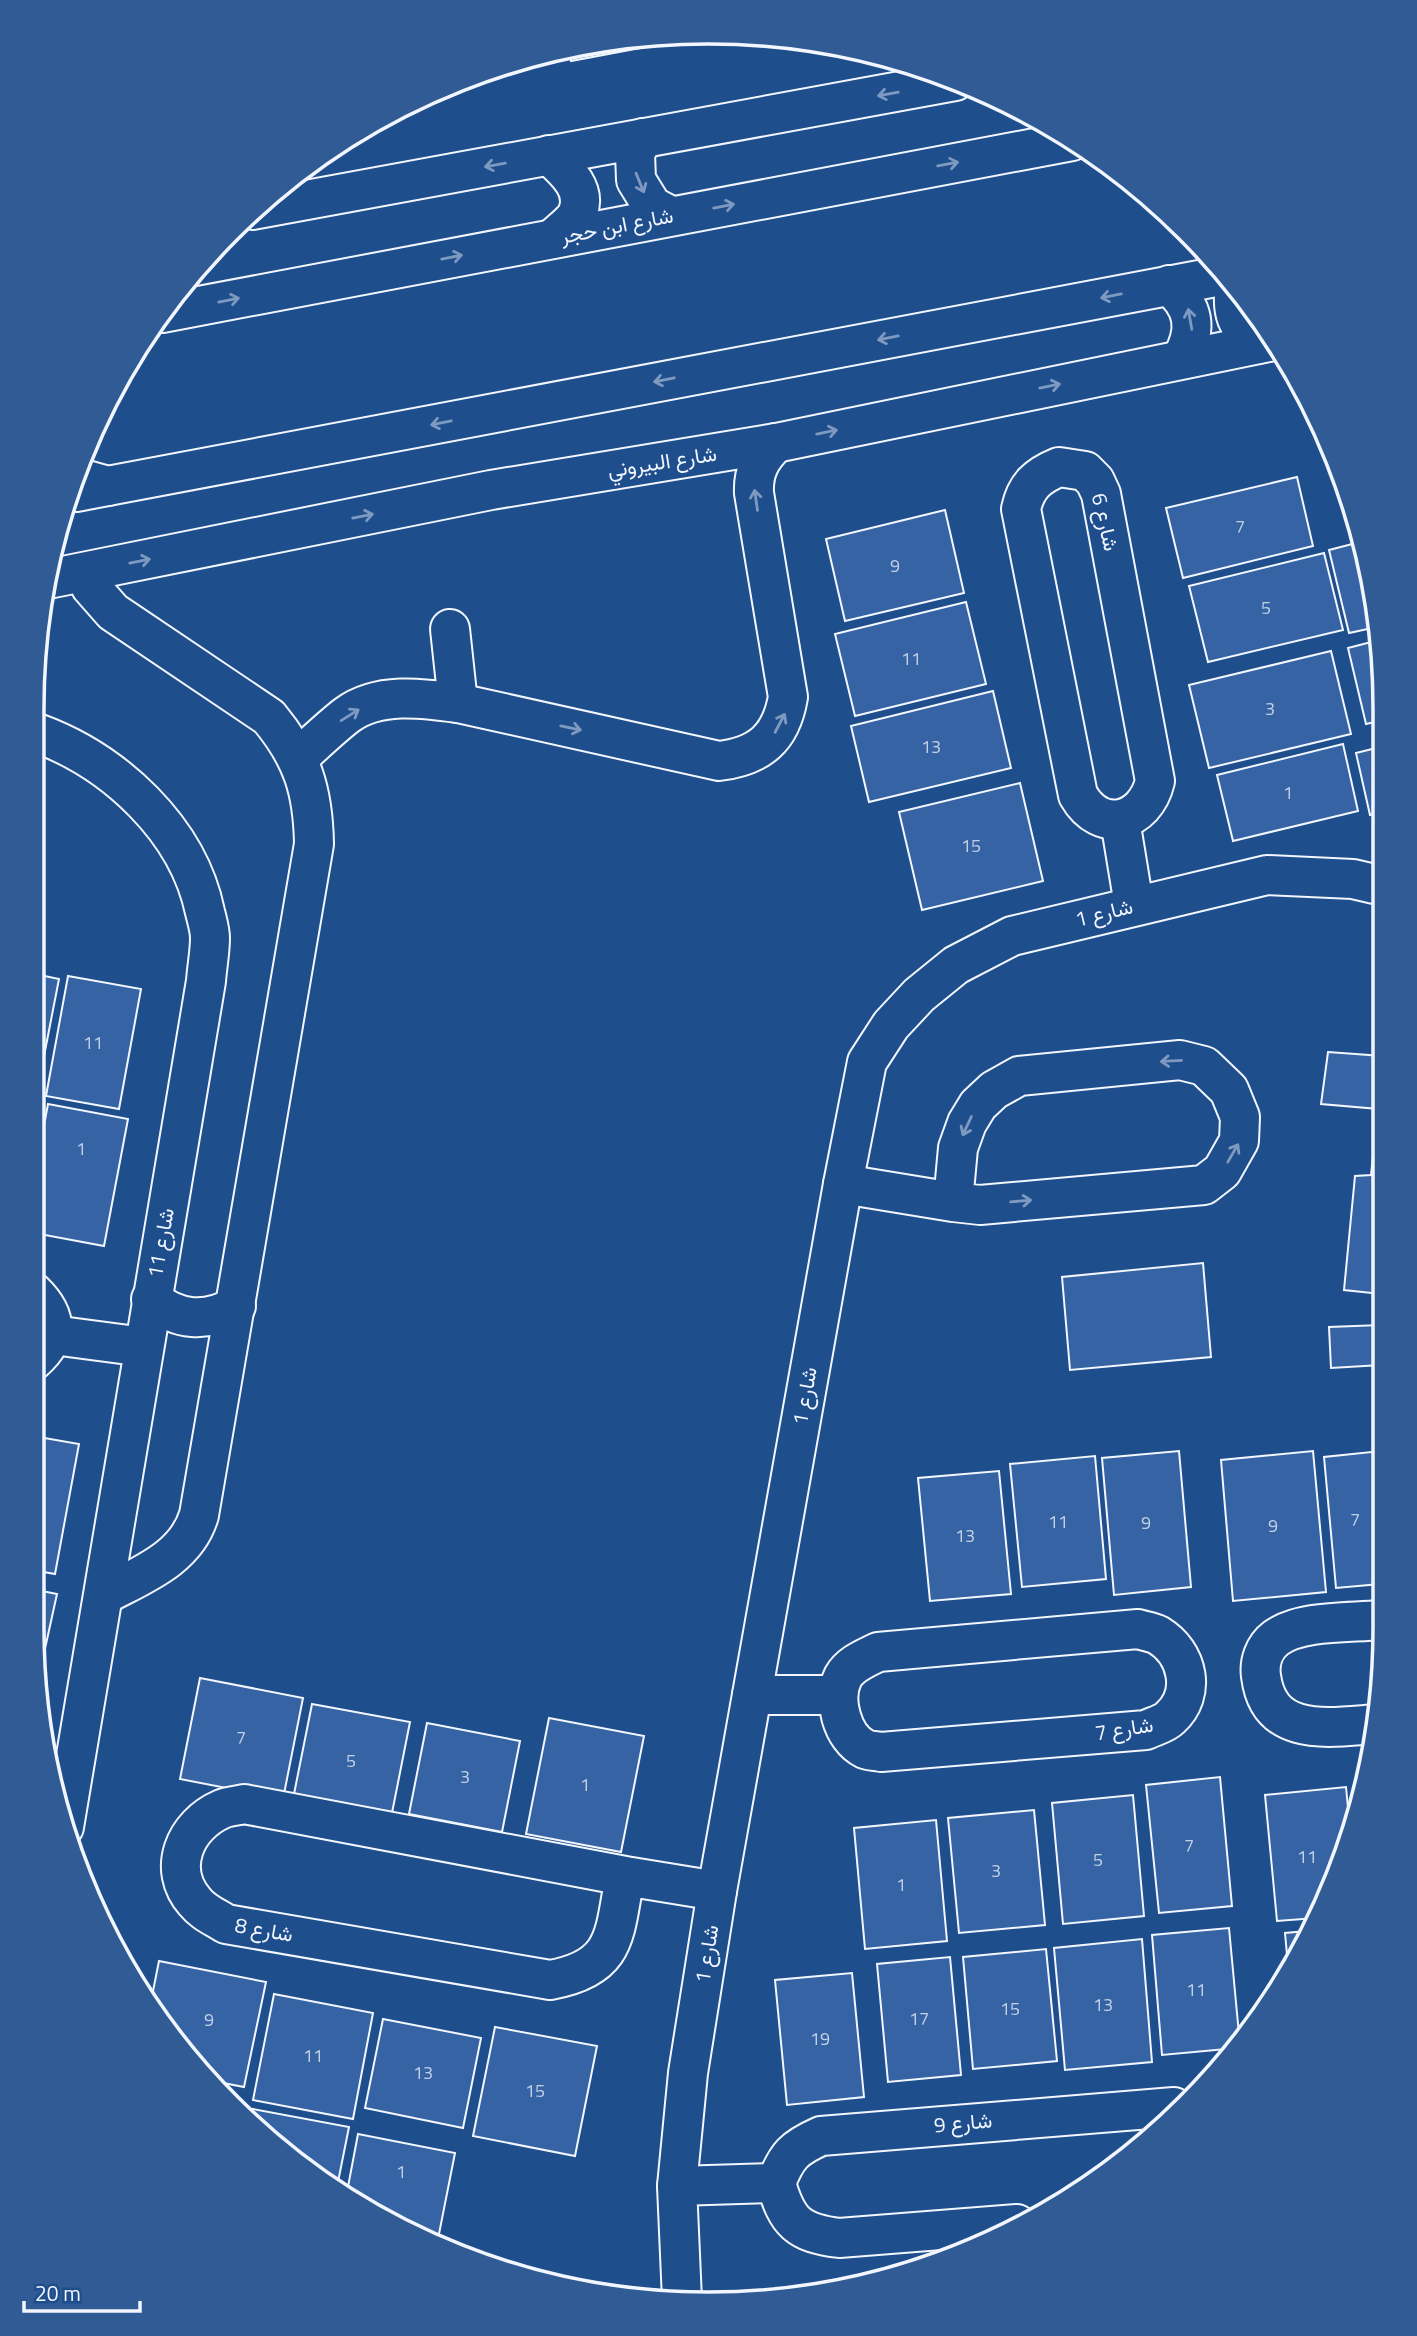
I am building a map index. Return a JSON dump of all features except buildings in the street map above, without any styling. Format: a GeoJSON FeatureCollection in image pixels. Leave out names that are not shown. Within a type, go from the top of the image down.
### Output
{"type":"FeatureCollection","features":[{"type":"Feature","properties":{"kind":"street"},"geometry":{"type":"LineString","coordinates":[[274,206],[937,84]]}},
{"type":"Feature","properties":{"kind":"street"},"geometry":{"type":"LineString","coordinates":[[643,138],[635,153],[636,180],[652,206],[671,216]]}},
{"type":"Feature","properties":{"kind":"street","name":"شارع ابن حجر"},"geometry":{"type":"LineString","coordinates":[[177,310],[1058,144]]}},
{"type":"Feature","properties":{"kind":"street"},"geometry":{"type":"LineString","coordinates":[[549,155],[569,174],[579,191],[578,213],[555,237]]}},
{"type":"Feature","properties":{"kind":"street"},"geometry":{"type":"LineString","coordinates":[[85,485],[1214,277]]}},
{"type":"Feature","properties":{"kind":"street"},"geometry":{"type":"LineString","coordinates":[[1169,285],[1181,296],[1189,310],[1192,327],[1190,343],[1182,358]]}},
{"type":"Feature","properties":{"kind":"street"},"geometry":{"type":"LineString","coordinates":[[1233,300],[1236,319],[1244,333],[1262,341]]}},
{"type":"Feature","properties":{"kind":"street","name":"شارع البيروني"},"geometry":{"type":"LineString","coordinates":[[66,576],[491,490],[776,443],[1263,342]]}},
{"type":"Feature","properties":{"kind":"street"},"geometry":{"type":"LineString","coordinates":[[298,758],[349,713],[397,698],[423,698],[458,703],[719,761],[753,753],[767,743],[778,730],[788,697],[754,493],[758,466],[765,453],[776,443]]}},
{"type":"Feature","properties":{"kind":"street","name":"شارع 6"},"geometry":{"type":"LineString","coordinates":[[1059,467],[1086,471],[1101,494],[1155,781],[1152,795],[1142,807],[1120,820],[1096,815],[1085,807],[1078,795],[1021,509],[1025,493],[1032,483],[1059,467]]}},
{"type":"Feature","properties":{"kind":"street"},"geometry":{"type":"LineString","coordinates":[[66,576],[91,587],[113,612],[269,717],[298,758],[308,786],[314,844],[236,1306],[195,1530],[188,1542],[172,1557],[104,1595]]}},
{"type":"Feature","properties":{"kind":"street"},"geometry":{"type":"LineString","coordinates":[[450,629],[458,703]]}},
{"type":"Feature","properties":{"kind":"street","name":"شارع 11"},"geometry":{"type":"LineString","coordinates":[[44,736],[61,742],[106,768],[145,803],[177,844],[201,891],[210,937],[206,981],[68,1805]]}},
{"type":"Feature","properties":{"kind":"street"},"geometry":{"type":"LineString","coordinates":[[1120,820],[1133,905]]}},
{"type":"Feature","properties":{"kind":"street","name":"شارع 1"},"geometry":{"type":"LineString","coordinates":[[682,2291],[677,2186],[688,2073],[717,1891],[867,1062],[891,1025],[919,995],[956,965],[1012,936],[1133,905],[1268,875],[1353,878],[1373,883]]}},
{"type":"Feature","properties":{"kind":"street"},"geometry":{"type":"LineString","coordinates":[[843,1184],[953,1202],[980,1205],[1204,1185],[1222,1171],[1239,1141],[1240,1117],[1229,1090],[1204,1066],[1180,1060],[1019,1076],[994,1090],[978,1105],[967,1123],[958,1148],[953,1202]]}},
{"type":"Feature","properties":{"kind":"street"},"geometry":{"type":"LineString","coordinates":[[151,1299],[163,1309],[192,1319],[215,1316],[236,1306]]}},
{"type":"Feature","properties":{"kind":"street"},"geometry":{"type":"LineString","coordinates":[[44,1305],[52,1324],[44,1345]]}},
{"type":"Feature","properties":{"kind":"street"},"geometry":{"type":"LineString","coordinates":[[44,1348],[144,1347]]}},
{"type":"Feature","properties":{"kind":"street"},"geometry":{"type":"LineString","coordinates":[[1366,1725],[1323,1727],[1295,1723],[1276,1713],[1263,1690],[1260,1672],[1262,1656],[1274,1639],[1299,1627],[1373,1621]]}},
{"type":"Feature","properties":{"kind":"street","name":"شارع 7"},"geometry":{"type":"LineString","coordinates":[[1138,1629],[1157,1634],[1174,1647],[1182,1660],[1187,1690],[1182,1704],[1169,1720],[1146,1730],[881,1752],[865,1749],[855,1741],[841,1718],[838,1695],[844,1676],[862,1659],[878,1652],[1138,1629]]}},
{"type":"Feature","properties":{"kind":"street"},"geometry":{"type":"LineString","coordinates":[[752,1695],[838,1695]]}},
{"type":"Feature","properties":{"kind":"street","name":"شارع 8"},"geometry":{"type":"LineString","coordinates":[[625,1876],[613,1940],[604,1954],[593,1965],[580,1972],[550,1980],[226,1924],[195,1902],[180,1874],[180,1854],[196,1827],[208,1817],[224,1808],[244,1804],[717,1891]]}},
{"type":"Feature","properties":{"kind":"street","name":"شارع 9"},"geometry":{"type":"LineString","coordinates":[[776,2183],[790,2154],[801,2145],[821,2136],[1169,2107]]}},
{"type":"Feature","properties":{"kind":"street"},"geometry":{"type":"LineString","coordinates":[[677,2186],[776,2183],[788,2216],[800,2228],[819,2236],[838,2238],[1000,2225]]}}]}
